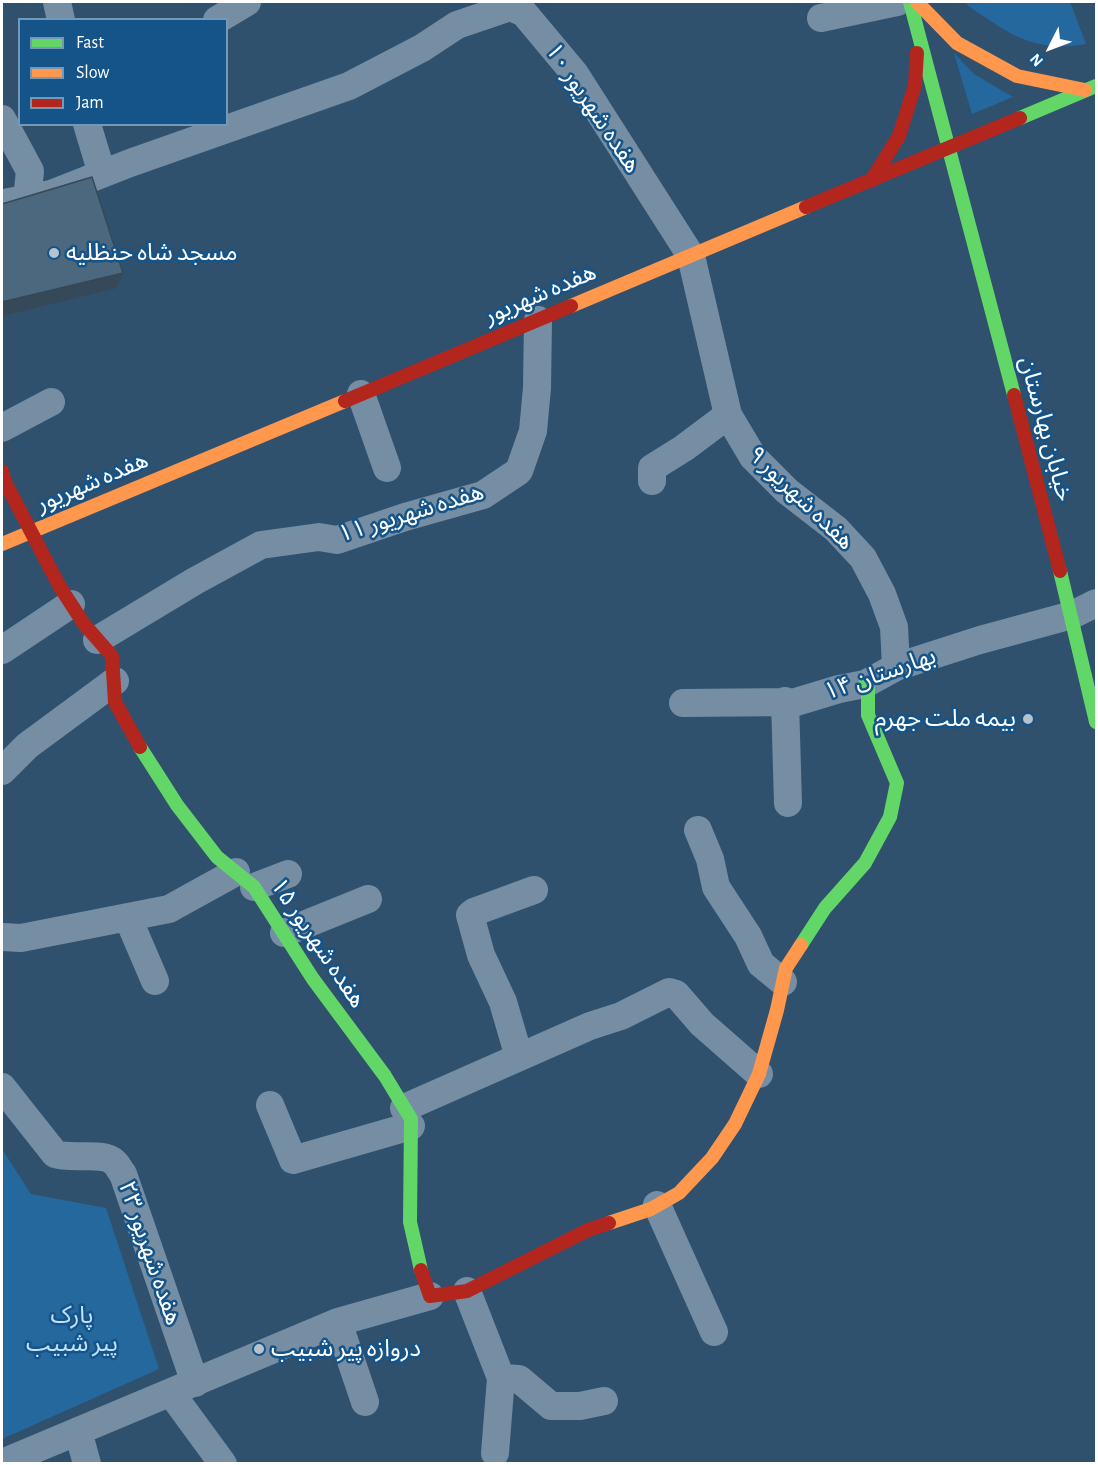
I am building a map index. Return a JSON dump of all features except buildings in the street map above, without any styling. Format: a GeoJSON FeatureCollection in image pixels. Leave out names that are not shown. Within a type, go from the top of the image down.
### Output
{"type":"FeatureCollection","features":[{"type":"Feature","properties":{"kind":"main road","name":"خیابان بهارستان"},"geometry":{"type":"LineString","coordinates":[[910,2],[948,148],[1084,609],[1096,722]]}},
{"type":"Feature","properties":{"kind":"main road"},"geometry":{"type":"LineString","coordinates":[[917,2],[957,43],[1017,76],[1093,89]]}},
{"type":"Feature","properties":{"kind":"main road"},"geometry":{"type":"LineString","coordinates":[[871,180],[899,136],[915,85],[918,33]]}},
{"type":"Feature","properties":{"kind":"main road","name":"هفده شهریور"},"geometry":{"type":"LineString","coordinates":[[2,544],[1093,89]]}},
{"type":"Feature","properties":{"kind":"main road","name":"هفده شهریور ۱۵"},"geometry":{"type":"LineString","coordinates":[[2,471],[5,482],[71,604],[84,624],[112,657],[115,702],[146,758],[177,805],[217,858],[245,879],[385,1076],[408,1117]]}},
{"type":"Feature","properties":{"kind":"main road"},"geometry":{"type":"LineString","coordinates":[[408,1117],[410,1222],[418,1261],[450,1294],[588,1230],[657,1206],[679,1193],[712,1158],[735,1124],[759,1074],[786,968],[825,908],[865,863],[890,818],[897,783],[868,715],[868,689],[865,684]]}},
{"type":"Feature","properties":{"kind":"street"},"geometry":{"type":"LineString","coordinates":[[57,2],[61,18]]}},
{"type":"Feature","properties":{"kind":"street"},"geometry":{"type":"LineString","coordinates":[[220,18],[247,2]]}},
{"type":"Feature","properties":{"kind":"street"},"geometry":{"type":"LineString","coordinates":[[821,18],[897,2]]}},
{"type":"Feature","properties":{"kind":"street","name":"هفده شهریور ۱۰"},"geometry":{"type":"LineString","coordinates":[[228,122],[349,86],[422,48],[457,25],[510,7],[524,13],[575,74],[691,256]]}},
{"type":"Feature","properties":{"kind":"street"},"geometry":{"type":"LineString","coordinates":[[2,119],[30,171],[14,202]]}},
{"type":"Feature","properties":{"kind":"street"},"geometry":{"type":"LineString","coordinates":[[88,126],[102,174]]}},
{"type":"Feature","properties":{"kind":"street","name":"هفده شهریور ۱۰"},"geometry":{"type":"LineString","coordinates":[[14,202],[51,194],[102,174],[190,133],[214,126]]}},
{"type":"Feature","properties":{"kind":"street","name":"هفده شهریور ۹"},"geometry":{"type":"LineString","coordinates":[[691,256],[728,415],[753,456],[787,491],[836,529],[863,558],[882,594],[894,627],[896,667]]}},
{"type":"Feature","properties":{"kind":"street","name":"هفده شهریور ۱۱"},"geometry":{"type":"LineString","coordinates":[[97,640],[195,581],[261,545],[319,537],[337,540],[405,517],[483,495],[519,471],[533,431],[537,388],[538,320]]}},
{"type":"Feature","properties":{"kind":"street"},"geometry":{"type":"LineString","coordinates":[[361,394],[387,468]]}},
{"type":"Feature","properties":{"kind":"street"},"geometry":{"type":"LineString","coordinates":[[2,428],[51,402]]}},
{"type":"Feature","properties":{"kind":"street"},"geometry":{"type":"LineString","coordinates":[[652,481],[652,468],[684,448],[728,415]]}},
{"type":"Feature","properties":{"kind":"street"},"geometry":{"type":"LineString","coordinates":[[2,650],[71,604]]}},
{"type":"Feature","properties":{"kind":"street","name":"بهارستان ۱۴"},"geometry":{"type":"LineString","coordinates":[[683,704],[796,702],[839,688],[865,684],[896,667],[1084,609]]}},
{"type":"Feature","properties":{"kind":"street"},"geometry":{"type":"LineString","coordinates":[[2,771],[27,746],[115,681]]}},
{"type":"Feature","properties":{"kind":"street"},"geometry":{"type":"LineString","coordinates":[[785,701],[788,803]]}},
{"type":"Feature","properties":{"kind":"street"},"geometry":{"type":"LineString","coordinates":[[698,830],[710,859],[716,887],[748,936],[761,964],[783,982]]}},
{"type":"Feature","properties":{"kind":"street"},"geometry":{"type":"LineString","coordinates":[[2,937],[21,938],[169,909],[245,879],[288,874]]}},
{"type":"Feature","properties":{"kind":"street"},"geometry":{"type":"LineString","coordinates":[[519,1057],[503,1002],[484,963],[470,915],[534,890]]}},
{"type":"Feature","properties":{"kind":"street"},"geometry":{"type":"LineString","coordinates":[[284,933],[368,900]]}},
{"type":"Feature","properties":{"kind":"street"},"geometry":{"type":"LineString","coordinates":[[128,918],[155,981]]}},
{"type":"Feature","properties":{"kind":"street"},"geometry":{"type":"LineString","coordinates":[[270,1105],[293,1161],[408,1117],[519,1057],[590,1026],[621,1016],[673,992],[702,1024],[759,1074]]}},
{"type":"Feature","properties":{"kind":"street","name":"هفده شهریور ۲۳"},"geometry":{"type":"LineString","coordinates":[[2,1087],[55,1154],[65,1158],[105,1157],[114,1162],[123,1174],[183,1388],[223,1464]]}},
{"type":"Feature","properties":{"kind":"street"},"geometry":{"type":"LineString","coordinates":[[657,1206],[714,1332]]}},
{"type":"Feature","properties":{"kind":"street"},"geometry":{"type":"LineString","coordinates":[[2,1463],[338,1322],[450,1294],[501,1378],[495,1453]]}},
{"type":"Feature","properties":{"kind":"street"},"geometry":{"type":"LineString","coordinates":[[338,1322],[365,1402]]}},
{"type":"Feature","properties":{"kind":"street"},"geometry":{"type":"LineString","coordinates":[[501,1378],[519,1379],[551,1406],[580,1406],[604,1401]]}},
{"type":"Feature","properties":{"kind":"street"},"geometry":{"type":"LineString","coordinates":[[78,1431],[87,1464]]}},
{"type":"Feature","properties":{"kind":"green space"},"geometry":{"type":"Polygon","coordinates":[[[965,2],[1070,2],[1086,44],[1058,46],[1034,43],[1000,27],[965,2]]]}},
{"type":"Feature","properties":{"kind":"green space"},"geometry":{"type":"Polygon","coordinates":[[[954,53],[974,74],[1013,97],[972,114],[954,53]]]}},
{"type":"Feature","properties":{"kind":"green space","name":"پارک پیر شبیب"},"geometry":{"type":"Polygon","coordinates":[[[2,1149],[31,1194],[106,1208],[159,1369],[2,1439],[2,1149]]]}},
{"type":"Feature","properties":{"kind":"traffic: fast"},"geometry":{"type":"LineString","coordinates":[[910,2],[1014,395]]}},
{"type":"Feature","properties":{"kind":"traffic: fast"},"geometry":{"type":"LineString","coordinates":[[1020,118],[1096,86]]}},
{"type":"Feature","properties":{"kind":"traffic: fast"},"geometry":{"type":"LineString","coordinates":[[1060,571],[1096,722]]}},
{"type":"Feature","properties":{"kind":"traffic: fast"},"geometry":{"type":"LineString","coordinates":[[801,945],[825,908],[865,863],[890,817],[897,783],[868,715],[868,689],[865,684]]}},
{"type":"Feature","properties":{"kind":"traffic: fast"},"geometry":{"type":"LineString","coordinates":[[140,747],[177,805],[217,857],[254,887],[313,979],[385,1076],[411,1119],[410,1222],[421,1270]]}},
{"type":"Feature","properties":{"kind":"traffic: slow"},"geometry":{"type":"LineString","coordinates":[[917,2],[957,43],[1017,76],[1085,90]]}},
{"type":"Feature","properties":{"kind":"traffic: slow"},"geometry":{"type":"LineString","coordinates":[[571,306],[806,207]]}},
{"type":"Feature","properties":{"kind":"traffic: slow"},"geometry":{"type":"LineString","coordinates":[[2,544],[345,401]]}},
{"type":"Feature","properties":{"kind":"traffic: slow"},"geometry":{"type":"LineString","coordinates":[[609,1223],[651,1209],[679,1193],[712,1158],[735,1124],[759,1074],[786,968],[801,945]]}},
{"type":"Feature","properties":{"kind":"traffic: jam"},"geometry":{"type":"LineString","coordinates":[[871,181],[899,136],[915,85],[917,53]]}},
{"type":"Feature","properties":{"kind":"traffic: jam"},"geometry":{"type":"LineString","coordinates":[[806,207],[1020,118]]}},
{"type":"Feature","properties":{"kind":"traffic: jam"},"geometry":{"type":"LineString","coordinates":[[345,401],[571,306]]}},
{"type":"Feature","properties":{"kind":"traffic: jam"},"geometry":{"type":"LineString","coordinates":[[1014,395],[1060,571]]}},
{"type":"Feature","properties":{"kind":"traffic: jam"},"geometry":{"type":"LineString","coordinates":[[2,471],[5,482],[60,587],[84,624],[112,656],[115,702],[140,747]]}},
{"type":"Feature","properties":{"kind":"traffic: jam"},"geometry":{"type":"LineString","coordinates":[[421,1270],[430,1296],[467,1291],[588,1230],[609,1223]]}},
{"type":"Feature","properties":{"kind":"place","name":"مسجد شاه حنظلیه"},"geometry":{"type":"Point","coordinates":[54,253]}},
{"type":"Feature","properties":{"kind":"place","name":"بیمه ملت جهرم"},"geometry":{"type":"Point","coordinates":[1028,719]}},
{"type":"Feature","properties":{"kind":"place","name":"دروازه پیر شبیب"},"geometry":{"type":"Point","coordinates":[259,1349]}}]}
